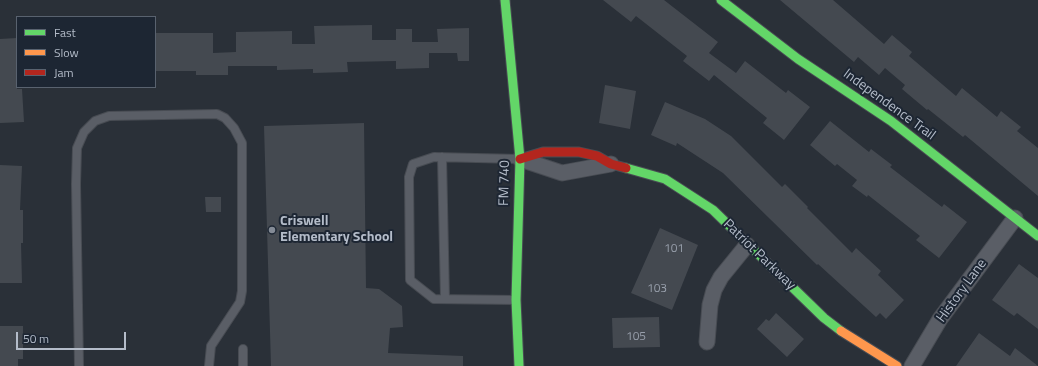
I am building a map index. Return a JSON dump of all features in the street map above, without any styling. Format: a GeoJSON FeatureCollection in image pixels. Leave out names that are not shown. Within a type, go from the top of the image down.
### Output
{"type":"FeatureCollection","features":[{"type":"Feature","properties":{"kind":"street","name":"FM 740"},"geometry":{"type":"LineString","coordinates":[[506,0],[511,78],[520,159],[516,300],[519,366]]}},
{"type":"Feature","properties":{"kind":"street","name":"Independence Trail"},"geometry":{"type":"LineString","coordinates":[[721,0],[798,59],[891,121],[1038,236]]}},
{"type":"Feature","properties":{"kind":"street","name":"Patriot Parkway"},"geometry":{"type":"LineString","coordinates":[[520,159],[544,152],[579,152],[597,156],[611,164],[664,179],[713,210],[747,245],[824,318],[853,340],[897,366]]}},
{"type":"Feature","properties":{"kind":"street","name":"Patriot Parkway"},"geometry":{"type":"LineString","coordinates":[[520,159],[562,173],[611,164]]}},
{"type":"Feature","properties":{"kind":"street","name":"History Lane"},"geometry":{"type":"LineString","coordinates":[[912,366],[940,319],[1015,218]]}},
{"type":"Feature","properties":{"kind":"street"},"geometry":{"type":"LineString","coordinates":[[706,342],[710,305],[714,290],[721,277],[747,245]]}},
{"type":"Feature","properties":{"kind":"lane"},"geometry":{"type":"LineString","coordinates":[[79,366],[76,184],[77,148],[84,132],[95,121],[109,116],[217,114],[225,118],[234,128],[242,143],[242,291],[240,302],[211,346],[209,366]]}},
{"type":"Feature","properties":{"kind":"lane"},"geometry":{"type":"LineString","coordinates":[[516,300],[434,299],[410,280],[409,177],[413,164],[434,157],[520,159]]}},
{"type":"Feature","properties":{"kind":"lane"},"geometry":{"type":"LineString","coordinates":[[442,157],[445,299]]}},
{"type":"Feature","properties":{"kind":"lane"},"geometry":{"type":"LineString","coordinates":[[243,349],[243,366]]}},
{"type":"Feature","properties":{"kind":"building"},"geometry":{"type":"Polygon","coordinates":[[[603,0],[664,0],[718,42],[709,53],[736,73],[745,61],[786,93],[788,90],[810,107],[784,140],[763,123],[767,118],[714,75],[709,81],[683,61],[687,56],[636,16],[631,22],[603,0]]]}},
{"type":"Feature","properties":{"kind":"building"},"geometry":{"type":"Polygon","coordinates":[[[780,0],[833,0],[884,44],[892,35],[912,52],[909,56],[956,96],[962,88],[997,117],[1001,111],[1021,127],[1017,131],[1038,148],[1038,196],[965,135],[963,137],[928,109],[927,110],[902,89],[905,85],[885,68],[879,75],[858,57],[854,62],[780,0]]]}},
{"type":"Feature","properties":{"kind":"building"},"geometry":{"type":"Polygon","coordinates":[[[372,25],[372,40],[396,40],[396,29],[412,29],[412,42],[438,42],[437,29],[469,28],[469,61],[458,61],[457,53],[429,53],[429,68],[396,69],[396,61],[347,62],[348,72],[313,73],[313,69],[277,70],[277,66],[228,66],[228,75],[196,75],[196,71],[156,71],[156,33],[213,33],[213,53],[236,52],[236,32],[292,31],[292,44],[315,44],[314,26],[372,25]]]}},
{"type":"Feature","properties":{"kind":"building"},"geometry":{"type":"Polygon","coordinates":[[[16,38],[16,88],[22,89],[24,122],[0,123],[0,39],[16,38]]]}},
{"type":"Feature","properties":{"kind":"building"},"geometry":{"type":"Polygon","coordinates":[[[605,85],[636,91],[630,129],[599,123],[605,85]]]}},
{"type":"Feature","properties":{"kind":"building"},"geometry":{"type":"Polygon","coordinates":[[[665,102],[705,119],[731,136],[782,187],[785,184],[852,253],[856,248],[881,271],[878,275],[904,300],[886,319],[880,313],[876,317],[818,264],[817,265],[723,173],[677,143],[676,146],[651,135],[665,102]]]}},
{"type":"Feature","properties":{"kind":"building"},"geometry":{"type":"Polygon","coordinates":[[[830,121],[869,152],[871,149],[892,165],[890,167],[942,207],[944,204],[967,222],[939,258],[916,240],[920,236],[868,195],[867,197],[852,186],[857,180],[837,164],[835,166],[810,145],[830,121]]]}},
{"type":"Feature","properties":{"kind":"building"},"geometry":{"type":"Polygon","coordinates":[[[364,123],[366,288],[379,289],[402,306],[403,327],[390,328],[388,353],[463,356],[463,366],[271,366],[264,126],[364,123]]]}},
{"type":"Feature","properties":{"kind":"building"},"geometry":{"type":"Polygon","coordinates":[[[0,165],[22,166],[20,210],[23,210],[23,243],[21,243],[22,283],[0,283],[0,165]]]}},
{"type":"Feature","properties":{"kind":"building"},"geometry":{"type":"Polygon","coordinates":[[[205,197],[221,197],[221,212],[206,212],[205,197]]]}},
{"type":"Feature","properties":{"kind":"building"},"geometry":{"type":"Polygon","coordinates":[[[660,228],[698,245],[672,310],[631,293],[660,228]]]}},
{"type":"Feature","properties":{"kind":"building"},"geometry":{"type":"Polygon","coordinates":[[[1019,264],[1038,278],[1038,329],[1017,313],[1014,316],[992,300],[1019,264]]]}},
{"type":"Feature","properties":{"kind":"building"},"geometry":{"type":"Polygon","coordinates":[[[776,313],[804,339],[787,357],[757,329],[766,319],[769,321],[776,313]]]}},
{"type":"Feature","properties":{"kind":"building"},"geometry":{"type":"Polygon","coordinates":[[[659,317],[660,347],[613,348],[612,318],[659,317]]]}},
{"type":"Feature","properties":{"kind":"building"},"geometry":{"type":"Polygon","coordinates":[[[0,326],[23,326],[23,359],[18,359],[18,366],[0,366],[0,326]]]}},
{"type":"Feature","properties":{"kind":"building"},"geometry":{"type":"Polygon","coordinates":[[[979,333],[1010,356],[1015,348],[1038,366],[956,366],[979,333]]]}},
{"type":"Feature","properties":{"kind":"traffic: fast"},"geometry":{"type":"LineString","coordinates":[[505,0],[520,159],[516,300],[519,366]]}},
{"type":"Feature","properties":{"kind":"traffic: fast"},"geometry":{"type":"LineString","coordinates":[[721,0],[798,59],[891,121],[1038,236]]}},
{"type":"Feature","properties":{"kind":"traffic: fast"},"geometry":{"type":"LineString","coordinates":[[626,168],[665,179],[713,210],[824,318],[841,331]]}},
{"type":"Feature","properties":{"kind":"traffic: slow"},"geometry":{"type":"LineString","coordinates":[[841,331],[897,366]]}},
{"type":"Feature","properties":{"kind":"traffic: jam"},"geometry":{"type":"LineString","coordinates":[[520,159],[543,152],[579,152],[597,156],[611,164],[626,168]]}},
{"type":"Feature","properties":{"kind":"place","name":"Criswell Elementary School"},"geometry":{"type":"Point","coordinates":[272,230]}}]}
